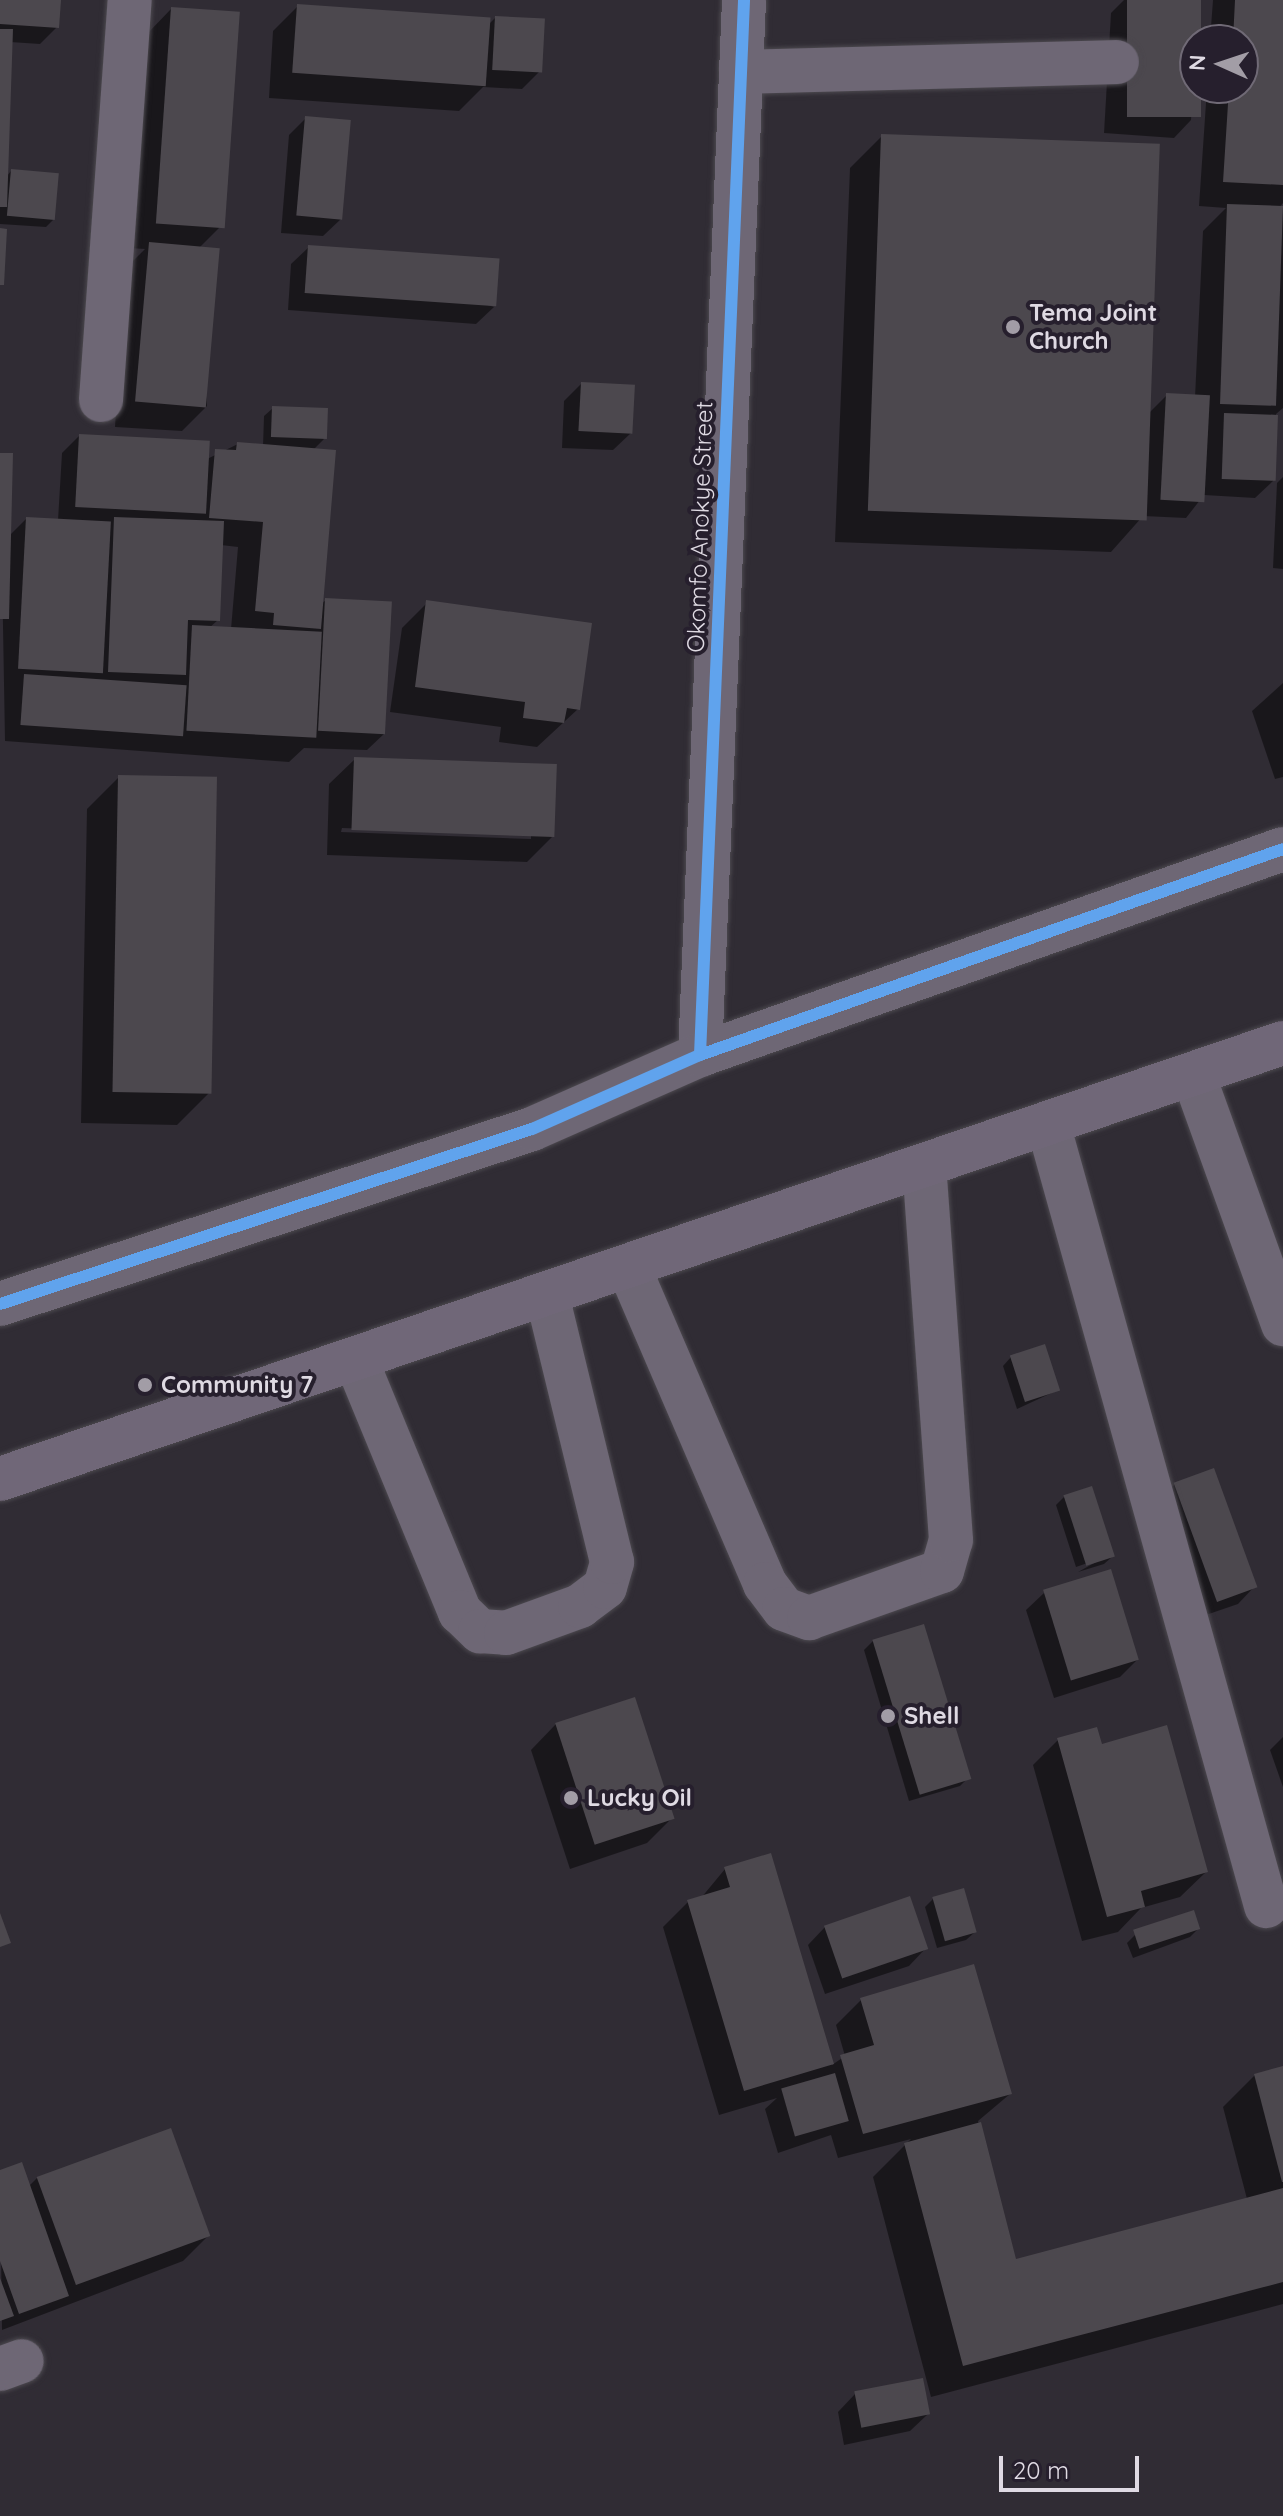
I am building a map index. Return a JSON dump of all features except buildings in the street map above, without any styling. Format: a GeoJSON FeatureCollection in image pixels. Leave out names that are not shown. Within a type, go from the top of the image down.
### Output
{"type":"FeatureCollection","features":[{"type":"Feature","properties":{"kind":"main road"},"geometry":{"type":"LineString","coordinates":[[0,1479],[629,1268],[1283,1043]]}},
{"type":"Feature","properties":{"kind":"street"},"geometry":{"type":"LineString","coordinates":[[101,400],[130,0]]}},
{"type":"Feature","properties":{"kind":"street","name":"Okomfo Anokye Street"},"geometry":{"type":"LineString","coordinates":[[700,1055],[744,0]]}},
{"type":"Feature","properties":{"kind":"street"},"geometry":{"type":"LineString","coordinates":[[741,72],[1117,62]]}},
{"type":"Feature","properties":{"kind":"street"},"geometry":{"type":"LineString","coordinates":[[0,1304],[532,1129],[700,1055],[1283,849]]}},
{"type":"Feature","properties":{"kind":"street"},"geometry":{"type":"LineString","coordinates":[[1193,1074],[1283,1324]]}},
{"type":"Feature","properties":{"kind":"street"},"geometry":{"type":"LineString","coordinates":[[1048,1124],[1266,1906]]}},
{"type":"Feature","properties":{"kind":"street"},"geometry":{"type":"LineString","coordinates":[[629,1268],[765,1584],[784,1609],[809,1618],[942,1571],[951,1540],[924,1166]]}},
{"type":"Feature","properties":{"kind":"street"},"geometry":{"type":"LineString","coordinates":[[356,1360],[460,1612],[480,1631],[506,1633],[580,1606],[605,1587],[612,1562],[547,1295]]}},
{"type":"Feature","properties":{"kind":"cycle path"},"geometry":{"type":"LineString","coordinates":[[700,1055],[744,0]]}},
{"type":"Feature","properties":{"kind":"cycle path"},"geometry":{"type":"LineString","coordinates":[[0,1304],[532,1129],[700,1055],[1283,849]]}},
{"type":"Feature","properties":{"kind":"place","name":"Tema Joint Church"},"geometry":{"type":"Point","coordinates":[1013,327]}},
{"type":"Feature","properties":{"kind":"place","name":"Community 7"},"geometry":{"type":"Point","coordinates":[145,1385]}},
{"type":"Feature","properties":{"kind":"place","name":"Shell"},"geometry":{"type":"Point","coordinates":[888,1716]}},
{"type":"Feature","properties":{"kind":"place","name":"Lucky Oil"},"geometry":{"type":"Point","coordinates":[571,1798]}}]}
